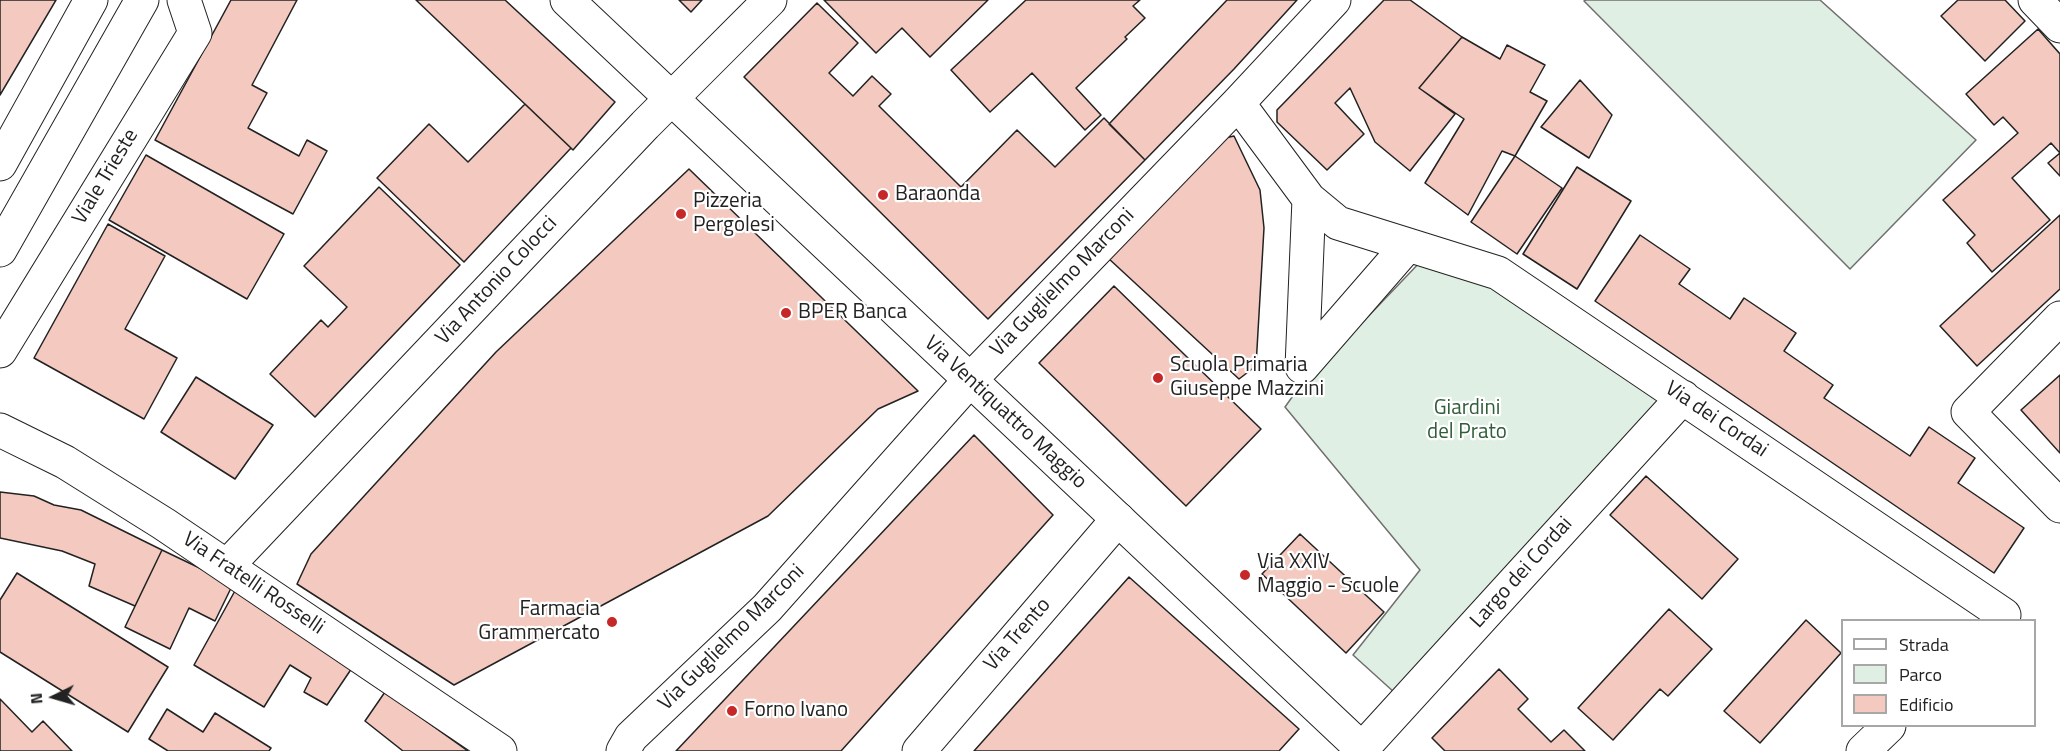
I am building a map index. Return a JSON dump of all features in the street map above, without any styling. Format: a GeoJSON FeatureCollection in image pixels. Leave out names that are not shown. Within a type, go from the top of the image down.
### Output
{"type":"FeatureCollection","features":[{"type":"Feature","properties":{"kind":"street"},"geometry":{"type":"LineString","coordinates":[[0,164],[91,0]]}},
{"type":"Feature","properties":{"kind":"street"},"geometry":{"type":"LineString","coordinates":[[2,243],[142,0]]}},
{"type":"Feature","properties":{"kind":"street","name":"Viale Trieste"},"geometry":{"type":"LineString","coordinates":[[0,351],[195,33],[184,0]]}},
{"type":"Feature","properties":{"kind":"street","name":"Via Ventiquattro Maggio"},"geometry":{"type":"LineString","coordinates":[[567,0],[1362,750]]}},
{"type":"Feature","properties":{"kind":"street","name":"Via Antonio Colocci"},"geometry":{"type":"LineString","coordinates":[[228,566],[671,98],[770,0]]}},
{"type":"Feature","properties":{"kind":"street","name":"Via Guglielmo Marconi"},"geometry":{"type":"LineString","coordinates":[[623,751],[631,737],[767,608],[970,380],[1238,103],[1334,0]]}},
{"type":"Feature","properties":{"kind":"street"},"geometry":{"type":"LineString","coordinates":[[2035,0],[2060,26]]}},
{"type":"Feature","properties":{"kind":"street","name":"Via dei Cordai"},"geometry":{"type":"LineString","coordinates":[[1238,103],[1309,199],[1338,223],[1498,273],[2004,615],[2000,619]]}},
{"type":"Feature","properties":{"kind":"street"},"geometry":{"type":"LineString","coordinates":[[1309,199],[1302,367],[1408,245]]}},
{"type":"Feature","properties":{"kind":"street"},"geometry":{"type":"LineString","coordinates":[[2060,318],[1968,412],[2060,506]]}},
{"type":"Feature","properties":{"kind":"street","name":"Largo dei Cordai"},"geometry":{"type":"LineString","coordinates":[[1362,750],[1683,397]]}},
{"type":"Feature","properties":{"kind":"street","name":"Via Fratelli Rosselli"},"geometry":{"type":"LineString","coordinates":[[0,430],[65,462],[228,566],[500,751]]}},
{"type":"Feature","properties":{"kind":"street","name":"Via Trento"},"geometry":{"type":"LineString","coordinates":[[919,751],[1118,519]]}},
{"type":"Feature","properties":{"kind":"street"},"geometry":{"type":"LineString","coordinates":[[1863,751],[1888,727]]}},
{"type":"Feature","properties":{"kind":"green space"},"geometry":{"type":"Polygon","coordinates":[[[1820,0],[1976,140],[1850,269],[1584,1],[1820,0]]]}},
{"type":"Feature","properties":{"kind":"green space","name":"Giardini del Prato"},"geometry":{"type":"Polygon","coordinates":[[[1423,259],[1494,281],[1663,399],[1395,693],[1353,655],[1420,570],[1285,407],[1295,393],[1423,259]]]}},
{"type":"Feature","properties":{"kind":"building"},"geometry":{"type":"Polygon","coordinates":[[[0,0],[56,0],[0,95],[0,0]]]}},
{"type":"Feature","properties":{"kind":"building"},"geometry":{"type":"Polygon","coordinates":[[[231,0],[297,0],[252,85],[267,93],[248,128],[299,156],[307,140],[327,151],[293,214],[155,140],[231,0]]]}},
{"type":"Feature","properties":{"kind":"building"},"geometry":{"type":"Polygon","coordinates":[[[416,0],[505,0],[615,102],[573,150],[416,0]]]}},
{"type":"Feature","properties":{"kind":"building"},"geometry":{"type":"Polygon","coordinates":[[[679,0],[702,0],[691,12],[679,0]]]}},
{"type":"Feature","properties":{"kind":"building"},"geometry":{"type":"Polygon","coordinates":[[[824,0],[988,0],[930,57],[902,28],[876,53],[824,0]]]}},
{"type":"Feature","properties":{"kind":"building"},"geometry":{"type":"Polygon","coordinates":[[[1026,0],[1140,0],[1133,6],[1145,18],[1125,37],[1127,39],[1076,88],[1101,115],[1085,130],[1032,73],[990,112],[951,70],[1026,0]]]}},
{"type":"Feature","properties":{"kind":"building"},"geometry":{"type":"Polygon","coordinates":[[[1227,0],[1297,0],[1234,69],[1145,160],[1109,124],[1227,0]]]}},
{"type":"Feature","properties":{"kind":"building"},"geometry":{"type":"Polygon","coordinates":[[[1384,0],[1410,0],[1462,37],[1419,88],[1455,114],[1410,171],[1375,142],[1350,88],[1335,103],[1364,134],[1327,170],[1277,122],[1277,110],[1384,0]]]}},
{"type":"Feature","properties":{"kind":"building"},"geometry":{"type":"Polygon","coordinates":[[[1958,0],[2005,0],[2025,21],[1985,61],[1941,16],[1958,0]]]}},
{"type":"Feature","properties":{"kind":"building"},"geometry":{"type":"Polygon","coordinates":[[[817,3],[858,43],[829,73],[853,96],[872,76],[891,94],[879,106],[961,187],[1017,130],[1055,167],[1104,118],[1145,160],[988,319],[744,77],[817,3]]]}},
{"type":"Feature","properties":{"kind":"building"},"geometry":{"type":"Polygon","coordinates":[[[2038,29],[2060,54],[2060,153],[2051,143],[2012,178],[2050,220],[1992,272],[1967,243],[1975,235],[1943,200],[2018,133],[2003,117],[1994,125],[1966,94],[2038,29]]]}},
{"type":"Feature","properties":{"kind":"building"},"geometry":{"type":"Polygon","coordinates":[[[1462,37],[1500,59],[1507,45],[1545,65],[1530,92],[1547,101],[1515,156],[1502,151],[1468,215],[1425,183],[1464,119],[1419,88],[1462,37]]]}},
{"type":"Feature","properties":{"kind":"building"},"geometry":{"type":"Polygon","coordinates":[[[1580,80],[1612,115],[1589,158],[1541,127],[1580,80]]]}},
{"type":"Feature","properties":{"kind":"building"},"geometry":{"type":"Polygon","coordinates":[[[525,104],[571,148],[464,262],[377,178],[429,124],[468,162],[525,104]]]}},
{"type":"Feature","properties":{"kind":"building"},"geometry":{"type":"Polygon","coordinates":[[[1234,136],[1260,190],[1264,228],[1256,366],[1239,379],[1108,258],[1225,138],[1234,136]]]}},
{"type":"Feature","properties":{"kind":"building"},"geometry":{"type":"Polygon","coordinates":[[[2060,153],[2060,176],[2048,163],[2060,153]]]}},
{"type":"Feature","properties":{"kind":"building"},"geometry":{"type":"Polygon","coordinates":[[[146,155],[284,234],[247,299],[109,220],[146,155]]]}},
{"type":"Feature","properties":{"kind":"building"},"geometry":{"type":"Polygon","coordinates":[[[1515,156],[1562,188],[1517,254],[1471,222],[1515,156]]]}},
{"type":"Feature","properties":{"kind":"building"},"geometry":{"type":"Polygon","coordinates":[[[1577,167],[1631,201],[1577,289],[1523,254],[1577,167]]]}},
{"type":"Feature","properties":{"kind":"building"},"geometry":{"type":"Polygon","coordinates":[[[689,169],[918,391],[878,409],[768,516],[454,685],[297,584],[311,554],[496,352],[689,169]]]}},
{"type":"Feature","properties":{"kind":"building"},"geometry":{"type":"Polygon","coordinates":[[[379,187],[460,265],[315,417],[270,374],[321,320],[328,327],[347,307],[304,266],[379,187]]]}},
{"type":"Feature","properties":{"kind":"building"},"geometry":{"type":"Polygon","coordinates":[[[2060,215],[2060,289],[1977,366],[1940,326],[2060,215]]]}},
{"type":"Feature","properties":{"kind":"building"},"geometry":{"type":"Polygon","coordinates":[[[108,224],[165,256],[125,329],[177,358],[144,419],[34,358],[108,224]]]}},
{"type":"Feature","properties":{"kind":"building"},"geometry":{"type":"Polygon","coordinates":[[[1640,235],[1690,269],[1679,284],[1730,319],[1744,298],[1796,333],[1784,351],[1833,385],[1824,398],[1910,456],[1929,427],[1975,458],[1958,483],[2024,528],[1994,573],[1595,301],[1640,235]]]}},
{"type":"Feature","properties":{"kind":"building"},"geometry":{"type":"Polygon","coordinates":[[[1114,286],[1261,429],[1186,506],[1039,363],[1114,286]]]}},
{"type":"Feature","properties":{"kind":"building"},"geometry":{"type":"Polygon","coordinates":[[[2060,375],[2060,453],[2021,410],[2060,375]]]}},
{"type":"Feature","properties":{"kind":"building"},"geometry":{"type":"Polygon","coordinates":[[[196,377],[273,425],[235,479],[161,432],[196,377]]]}},
{"type":"Feature","properties":{"kind":"building"},"geometry":{"type":"Polygon","coordinates":[[[974,435],[1053,515],[841,751],[676,751],[974,435]]]}},
{"type":"Feature","properties":{"kind":"building"},"geometry":{"type":"Polygon","coordinates":[[[1646,476],[1738,559],[1702,599],[1610,515],[1646,476]]]}},
{"type":"Feature","properties":{"kind":"building"},"geometry":{"type":"Polygon","coordinates":[[[0,492],[34,496],[54,505],[81,510],[162,550],[135,606],[89,586],[95,564],[62,551],[0,538],[0,492]]]}},
{"type":"Feature","properties":{"kind":"building"},"geometry":{"type":"Polygon","coordinates":[[[1300,534],[1384,612],[1346,653],[1262,574],[1300,534]]]}},
{"type":"Feature","properties":{"kind":"building"},"geometry":{"type":"Polygon","coordinates":[[[162,550],[233,584],[215,621],[189,608],[170,649],[125,627],[162,550]]]}},
{"type":"Feature","properties":{"kind":"building"},"geometry":{"type":"Polygon","coordinates":[[[17,573],[168,667],[128,732],[0,652],[0,600],[17,573]]]}},
{"type":"Feature","properties":{"kind":"building"},"geometry":{"type":"Polygon","coordinates":[[[1129,577],[1299,729],[1279,751],[974,751],[1129,577]]]}},
{"type":"Feature","properties":{"kind":"building"},"geometry":{"type":"Polygon","coordinates":[[[236,589],[356,662],[327,705],[304,692],[311,678],[290,665],[264,707],[194,665],[236,589]]]}},
{"type":"Feature","properties":{"kind":"building"},"geometry":{"type":"Polygon","coordinates":[[[1669,609],[1712,649],[1668,696],[1660,689],[1613,740],[1578,708],[1669,609]]]}},
{"type":"Feature","properties":{"kind":"building"},"geometry":{"type":"Polygon","coordinates":[[[1806,620],[1841,653],[1760,743],[1724,711],[1806,620]]]}},
{"type":"Feature","properties":{"kind":"building"},"geometry":{"type":"Polygon","coordinates":[[[1499,669],[1528,699],[1518,709],[1551,742],[1564,730],[1585,751],[1445,751],[1432,738],[1499,669]]]}},
{"type":"Feature","properties":{"kind":"building"},"geometry":{"type":"Polygon","coordinates":[[[385,692],[468,751],[403,751],[365,721],[385,692]]]}},
{"type":"Feature","properties":{"kind":"building"},"geometry":{"type":"Polygon","coordinates":[[[0,699],[32,732],[43,721],[72,751],[0,751],[0,699]]]}},
{"type":"Feature","properties":{"kind":"building"},"geometry":{"type":"Polygon","coordinates":[[[167,709],[203,732],[215,713],[271,748],[269,751],[168,751],[149,739],[167,709]]]}},
{"type":"Feature","properties":{"kind":"place","name":"Baraonda"},"geometry":{"type":"Point","coordinates":[883,195]}},
{"type":"Feature","properties":{"kind":"place","name":"Pizzeria Pergolesi"},"geometry":{"type":"Point","coordinates":[681,214]}},
{"type":"Feature","properties":{"kind":"place","name":"BPER Banca"},"geometry":{"type":"Point","coordinates":[786,313]}},
{"type":"Feature","properties":{"kind":"place","name":"Scuola Primaria Giuseppe Mazzini"},"geometry":{"type":"Point","coordinates":[1158,378]}},
{"type":"Feature","properties":{"kind":"place","name":"Via XXIV Maggio - Scuole"},"geometry":{"type":"Point","coordinates":[1245,575]}},
{"type":"Feature","properties":{"kind":"place","name":"Farmacia Grammercato"},"geometry":{"type":"Point","coordinates":[612,622]}},
{"type":"Feature","properties":{"kind":"place","name":"Forno Ivano"},"geometry":{"type":"Point","coordinates":[732,711]}}]}
